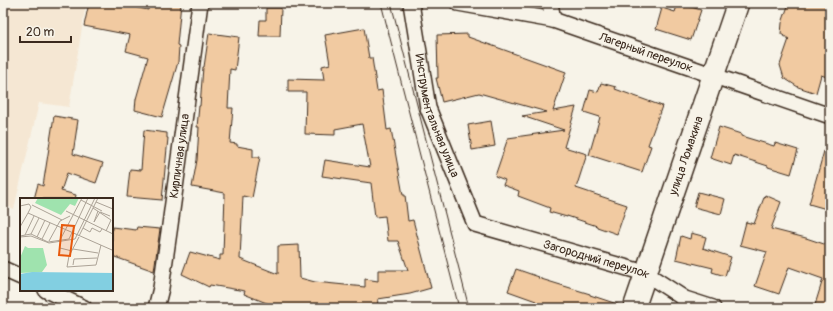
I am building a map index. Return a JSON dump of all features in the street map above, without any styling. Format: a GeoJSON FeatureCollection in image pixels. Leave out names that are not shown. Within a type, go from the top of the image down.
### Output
{"type":"FeatureCollection","features":[{"type":"Feature","properties":{"kind":"main road","name":"улица Ломакина"},"geometry":{"type":"LineString","coordinates":[[634,308],[738,3]]}},
{"type":"Feature","properties":{"kind":"street","name":"Кирпичная улица"},"geometry":{"type":"LineString","coordinates":[[156,308],[161,288],[200,3]]}},
{"type":"Feature","properties":{"kind":"street","name":"Инструментальная улица"},"geometry":{"type":"LineString","coordinates":[[411,3],[428,108],[475,224]]}},
{"type":"Feature","properties":{"kind":"street","name":"Лагерный переулок"},"geometry":{"type":"LineString","coordinates":[[458,3],[553,20],[830,116]]}},
{"type":"Feature","properties":{"kind":"street"},"geometry":{"type":"LineString","coordinates":[[550,3],[553,20]]}},
{"type":"Feature","properties":{"kind":"street","name":"Загородний переулок"},"geometry":{"type":"LineString","coordinates":[[475,224],[645,273],[685,298],[713,308]]}},
{"type":"Feature","properties":{"kind":"street"},"geometry":{"type":"LineString","coordinates":[[3,269],[20,278]]}},
{"type":"Feature","properties":{"kind":"street"},"geometry":{"type":"LineString","coordinates":[[48,291],[84,308]]}},
{"type":"Feature","properties":{"kind":"shaded area"},"geometry":{"type":"Polygon","coordinates":[[[3,3],[86,3],[69,107],[39,103],[14,209],[3,204],[3,3]]]}},
{"type":"Feature","properties":{"kind":"building"},"geometry":{"type":"Polygon","coordinates":[[[89,3],[115,3],[148,10],[149,3],[181,3],[177,45],[179,46],[178,62],[162,117],[135,110],[136,99],[148,57],[126,51],[130,35],[84,26],[89,3]]]}},
{"type":"Feature","properties":{"kind":"building"},"geometry":{"type":"Polygon","coordinates":[[[678,3],[701,10],[691,40],[656,29],[662,8],[675,12],[678,3]]]}},
{"type":"Feature","properties":{"kind":"building"},"geometry":{"type":"Polygon","coordinates":[[[789,3],[830,3],[830,78],[821,75],[816,93],[798,87],[784,78],[780,65],[789,39],[781,34],[782,23],[789,3]]]}},
{"type":"Feature","properties":{"kind":"building"},"geometry":{"type":"Polygon","coordinates":[[[266,8],[281,8],[280,36],[259,36],[260,20],[266,20],[266,8]]]}},
{"type":"Feature","properties":{"kind":"building"},"geometry":{"type":"Polygon","coordinates":[[[364,28],[369,58],[372,58],[377,91],[382,90],[387,130],[391,129],[403,195],[405,195],[408,221],[413,220],[431,288],[410,294],[378,299],[377,308],[279,308],[244,294],[245,291],[210,285],[209,287],[182,274],[190,252],[220,260],[220,255],[223,255],[225,193],[192,187],[197,160],[199,127],[197,127],[203,67],[209,33],[239,37],[235,70],[230,69],[228,108],[233,108],[230,143],[253,149],[253,157],[260,157],[252,198],[243,196],[240,259],[278,274],[278,246],[299,245],[300,278],[315,282],[365,287],[365,279],[378,281],[378,270],[408,270],[398,241],[388,241],[385,216],[375,217],[371,183],[322,176],[325,160],[370,167],[362,124],[335,129],[335,135],[305,134],[306,92],[288,92],[288,79],[324,80],[322,66],[330,64],[325,35],[364,28]]]}},
{"type":"Feature","properties":{"kind":"building"},"geometry":{"type":"Polygon","coordinates":[[[468,34],[468,37],[566,72],[553,111],[576,107],[564,147],[587,154],[576,188],[627,205],[617,234],[567,216],[549,212],[550,208],[518,196],[519,191],[503,185],[505,180],[495,176],[508,138],[564,130],[522,116],[547,112],[479,93],[442,102],[436,78],[438,78],[437,35],[468,34]]]}},
{"type":"Feature","properties":{"kind":"building"},"geometry":{"type":"Polygon","coordinates":[[[601,83],[616,87],[615,89],[662,106],[648,145],[651,146],[642,172],[589,155],[600,117],[584,112],[590,90],[598,92],[601,83]]]}},
{"type":"Feature","properties":{"kind":"building"},"geometry":{"type":"Polygon","coordinates":[[[54,116],[78,120],[73,154],[103,163],[96,183],[67,173],[61,191],[76,195],[75,198],[34,198],[38,184],[43,186],[54,116]]]}},
{"type":"Feature","properties":{"kind":"building"},"geometry":{"type":"Polygon","coordinates":[[[491,121],[495,146],[472,150],[468,125],[491,121]]]}},
{"type":"Feature","properties":{"kind":"building"},"geometry":{"type":"Polygon","coordinates":[[[719,127],[741,134],[741,136],[774,146],[775,143],[798,150],[791,174],[734,155],[731,165],[710,158],[719,127]]]}},
{"type":"Feature","properties":{"kind":"building"},"geometry":{"type":"Polygon","coordinates":[[[144,130],[167,133],[168,138],[162,200],[127,197],[130,169],[141,170],[144,130]]]}},
{"type":"Feature","properties":{"kind":"building"},"geometry":{"type":"Polygon","coordinates":[[[826,144],[830,145],[830,210],[809,204],[826,144]]]}},
{"type":"Feature","properties":{"kind":"building"},"geometry":{"type":"Polygon","coordinates":[[[698,192],[725,199],[721,214],[694,207],[698,192]]]}},
{"type":"Feature","properties":{"kind":"building"},"geometry":{"type":"Polygon","coordinates":[[[765,195],[781,202],[771,229],[830,246],[830,308],[814,308],[823,279],[789,267],[779,294],[755,286],[767,252],[740,245],[746,222],[754,224],[765,195]]]}},
{"type":"Feature","properties":{"kind":"building"},"geometry":{"type":"Polygon","coordinates":[[[113,227],[136,230],[137,227],[160,229],[154,271],[113,256],[113,227]]]}},
{"type":"Feature","properties":{"kind":"building"},"geometry":{"type":"Polygon","coordinates":[[[691,233],[706,237],[703,248],[731,257],[725,276],[712,272],[713,268],[676,259],[681,236],[690,239],[691,233]]]}},
{"type":"Feature","properties":{"kind":"building"},"geometry":{"type":"Polygon","coordinates":[[[516,269],[539,277],[538,278],[620,305],[620,308],[534,308],[536,301],[508,291],[516,269]]]}},
{"type":"Feature","properties":{"kind":"tram line"},"geometry":{"type":"LineString","coordinates":[[381,3],[459,308]]}},
{"type":"Feature","properties":{"kind":"tram line"},"geometry":{"type":"LineString","coordinates":[[391,3],[469,308]]}}]}
